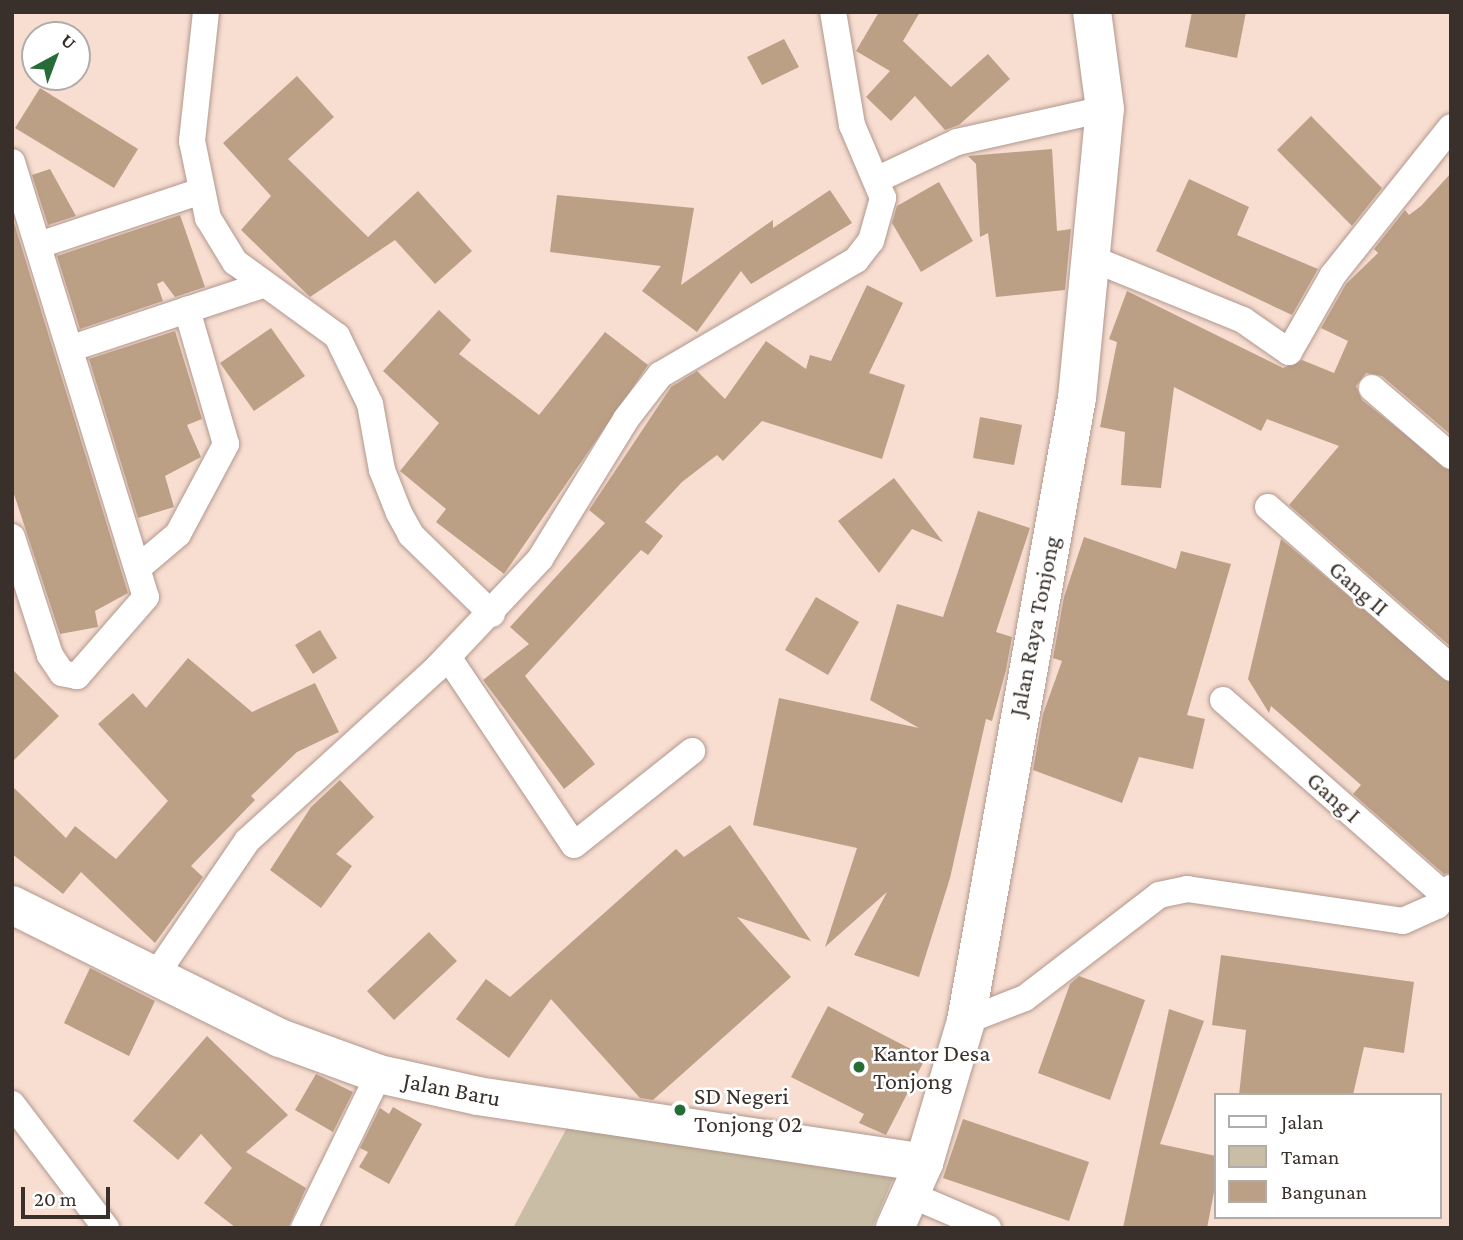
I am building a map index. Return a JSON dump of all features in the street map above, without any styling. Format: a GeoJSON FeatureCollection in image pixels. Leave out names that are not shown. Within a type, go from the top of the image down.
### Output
{"type":"FeatureCollection","features":[{"type":"Feature","properties":{"kind":"main road","name":"Jalan Raya Tonjong"},"geometry":{"type":"LineString","coordinates":[[909,1195],[966,1021],[1077,398],[1093,260],[1105,109],[1092,12]]}},
{"type":"Feature","properties":{"kind":"main road","name":"Jalan Baru"},"geometry":{"type":"LineString","coordinates":[[15,910],[280,1038],[379,1074],[909,1195]]}},
{"type":"Feature","properties":{"kind":"street"},"geometry":{"type":"LineString","coordinates":[[206,12],[192,141],[201,191],[218,237],[262,285],[337,336],[370,404],[382,470],[411,535],[492,614]]}},
{"type":"Feature","properties":{"kind":"street"},"geometry":{"type":"LineString","coordinates":[[155,976],[247,841],[492,614],[567,522],[626,419],[660,375],[856,260],[879,218],[883,198],[852,125],[833,12]]}},
{"type":"Feature","properties":{"kind":"street"},"geometry":{"type":"LineString","coordinates":[[876,180],[957,142],[1105,109]]}},
{"type":"Feature","properties":{"kind":"street"},"geometry":{"type":"LineString","coordinates":[[1093,260],[1242,320],[1289,352],[1333,275],[1451,127]]}},
{"type":"Feature","properties":{"kind":"street"},"geometry":{"type":"LineString","coordinates":[[12,162],[42,244],[146,597],[134,614],[77,676],[62,673],[12,537]]}},
{"type":"Feature","properties":{"kind":"street"},"geometry":{"type":"LineString","coordinates":[[42,244],[201,191]]}},
{"type":"Feature","properties":{"kind":"street"},"geometry":{"type":"LineString","coordinates":[[72,348],[262,285]]}},
{"type":"Feature","properties":{"kind":"street"},"geometry":{"type":"LineString","coordinates":[[139,567],[178,534],[226,444],[187,310]]}},
{"type":"Feature","properties":{"kind":"street"},"geometry":{"type":"LineString","coordinates":[[1372,388],[1451,456]]}},
{"type":"Feature","properties":{"kind":"street","name":"Gang II"},"geometry":{"type":"LineString","coordinates":[[1268,507],[1451,668]]}},
{"type":"Feature","properties":{"kind":"street"},"geometry":{"type":"LineString","coordinates":[[448,657],[574,845],[692,751]]}},
{"type":"Feature","properties":{"kind":"street","name":"Gang I"},"geometry":{"type":"LineString","coordinates":[[1223,700],[1448,891]]}},
{"type":"Feature","properties":{"kind":"street"},"geometry":{"type":"LineString","coordinates":[[966,1021],[1025,998],[1159,895],[1187,889],[1403,921],[1422,915],[1448,891]]}},
{"type":"Feature","properties":{"kind":"street"},"geometry":{"type":"LineString","coordinates":[[304,1228],[379,1074]]}},
{"type":"Feature","properties":{"kind":"street"},"geometry":{"type":"LineString","coordinates":[[12,1104],[106,1228]]}},
{"type":"Feature","properties":{"kind":"street"},"geometry":{"type":"LineString","coordinates":[[909,1195],[988,1228]]}},
{"type":"Feature","properties":{"kind":"green space"},"geometry":{"type":"Polygon","coordinates":[[[569,1124],[895,1174],[872,1228],[513,1228],[569,1124]]]}},
{"type":"Feature","properties":{"kind":"building"},"geometry":{"type":"Polygon","coordinates":[[[879,12],[920,12],[903,41],[951,87],[988,54],[1010,79],[959,125],[945,130],[915,96],[891,121],[866,97],[890,71],[856,51],[879,12]]]}},
{"type":"Feature","properties":{"kind":"building"},"geometry":{"type":"Polygon","coordinates":[[[1192,12],[1246,12],[1237,58],[1185,47],[1192,12]]]}},
{"type":"Feature","properties":{"kind":"building"},"geometry":{"type":"Polygon","coordinates":[[[784,39],[799,67],[762,85],[747,57],[784,39]]]}},
{"type":"Feature","properties":{"kind":"building"},"geometry":{"type":"Polygon","coordinates":[[[297,76],[334,117],[288,159],[368,237],[418,191],[472,251],[435,284],[395,240],[310,297],[241,230],[271,196],[223,143],[297,76]]]}},
{"type":"Feature","properties":{"kind":"building"},"geometry":{"type":"Polygon","coordinates":[[[38,91],[45,91],[138,149],[114,188],[15,128],[38,91]]]}},
{"type":"Feature","properties":{"kind":"building"},"geometry":{"type":"Polygon","coordinates":[[[1311,116],[1382,188],[1352,226],[1277,150],[1311,116]]]}},
{"type":"Feature","properties":{"kind":"building"},"geometry":{"type":"Polygon","coordinates":[[[1052,149],[1057,231],[1071,229],[1065,290],[996,297],[988,233],[980,237],[976,164],[968,156],[1052,149]]]}},
{"type":"Feature","properties":{"kind":"building"},"geometry":{"type":"Polygon","coordinates":[[[50,169],[76,216],[48,225],[32,175],[50,169]]]}},
{"type":"Feature","properties":{"kind":"building"},"geometry":{"type":"Polygon","coordinates":[[[1451,173],[1451,435],[1382,376],[1366,373],[1356,386],[1362,400],[1451,471],[1451,647],[1289,505],[1339,446],[1267,419],[1261,431],[1174,387],[1161,488],[1121,485],[1125,432],[1100,427],[1117,342],[1109,339],[1127,291],[1283,368],[1302,360],[1334,373],[1348,341],[1321,328],[1346,284],[1378,253],[1374,249],[1405,210],[1409,215],[1421,206],[1451,173]]]}},
{"type":"Feature","properties":{"kind":"building"},"geometry":{"type":"Polygon","coordinates":[[[1189,179],[1249,207],[1237,235],[1318,269],[1292,315],[1156,251],[1189,179]]]}},
{"type":"Feature","properties":{"kind":"building"},"geometry":{"type":"Polygon","coordinates":[[[939,182],[973,241],[921,272],[892,223],[897,206],[939,182]]]}},
{"type":"Feature","properties":{"kind":"building"},"geometry":{"type":"Polygon","coordinates":[[[830,190],[852,223],[751,284],[741,271],[697,332],[642,291],[661,266],[550,252],[557,195],[694,208],[681,285],[773,220],[773,228],[830,190]]]}},
{"type":"Feature","properties":{"kind":"building"},"geometry":{"type":"Polygon","coordinates":[[[180,215],[205,287],[175,297],[163,281],[157,284],[163,301],[80,329],[57,256],[180,215]]]}},
{"type":"Feature","properties":{"kind":"building"},"geometry":{"type":"Polygon","coordinates":[[[12,216],[128,593],[95,611],[98,627],[60,634],[12,488],[12,216]]]}},
{"type":"Feature","properties":{"kind":"building"},"geometry":{"type":"Polygon","coordinates":[[[867,285],[903,303],[869,373],[905,385],[882,459],[762,421],[723,461],[717,455],[682,482],[645,522],[663,536],[648,555],[641,550],[525,676],[595,764],[564,789],[483,680],[529,644],[510,627],[605,523],[589,510],[671,387],[697,371],[725,399],[766,341],[806,369],[810,355],[831,361],[867,285]]]}},
{"type":"Feature","properties":{"kind":"building"},"geometry":{"type":"Polygon","coordinates":[[[439,310],[471,340],[459,354],[539,415],[605,332],[648,365],[504,574],[436,522],[446,509],[400,471],[439,423],[383,371],[439,310]]]}},
{"type":"Feature","properties":{"kind":"building"},"geometry":{"type":"Polygon","coordinates":[[[271,328],[305,376],[254,411],[220,363],[271,328]]]}},
{"type":"Feature","properties":{"kind":"building"},"geometry":{"type":"Polygon","coordinates":[[[175,331],[202,419],[187,425],[201,457],[165,476],[174,507],[138,518],[89,359],[175,331]]]}},
{"type":"Feature","properties":{"kind":"building"},"geometry":{"type":"Polygon","coordinates":[[[980,417],[1022,425],[1014,465],[973,458],[980,417]]]}},
{"type":"Feature","properties":{"kind":"building"},"geometry":{"type":"Polygon","coordinates":[[[894,478],[943,542],[912,529],[879,573],[838,521],[894,478]]]}},
{"type":"Feature","properties":{"kind":"building"},"geometry":{"type":"Polygon","coordinates":[[[978,511],[1030,528],[996,632],[1012,637],[1006,670],[992,721],[986,719],[950,878],[919,977],[854,955],[887,892],[825,947],[857,848],[753,825],[779,698],[919,728],[870,700],[897,604],[943,617],[978,511]]]}},
{"type":"Feature","properties":{"kind":"building"},"geometry":{"type":"Polygon","coordinates":[[[1084,537],[1176,569],[1181,551],[1231,564],[1187,715],[1205,719],[1193,769],[1139,757],[1122,803],[1033,770],[1043,714],[1062,661],[1053,658],[1064,597],[1084,537]]]}},
{"type":"Feature","properties":{"kind":"building"},"geometry":{"type":"Polygon","coordinates":[[[1281,539],[1451,683],[1451,873],[1444,874],[1353,794],[1361,785],[1271,706],[1269,713],[1248,679],[1281,539]]]}},
{"type":"Feature","properties":{"kind":"building"},"geometry":{"type":"Polygon","coordinates":[[[816,597],[859,622],[828,675],[785,650],[816,597]]]}},
{"type":"Feature","properties":{"kind":"building"},"geometry":{"type":"Polygon","coordinates":[[[320,630],[337,658],[313,674],[295,645],[320,630]]]}},
{"type":"Feature","properties":{"kind":"building"},"geometry":{"type":"Polygon","coordinates":[[[188,658],[252,712],[315,683],[339,732],[297,752],[251,796],[255,800],[191,866],[203,877],[155,943],[81,872],[63,894],[12,854],[12,786],[66,838],[75,826],[116,859],[168,801],[98,724],[133,693],[146,708],[188,658]]]}},
{"type":"Feature","properties":{"kind":"building"},"geometry":{"type":"Polygon","coordinates":[[[12,669],[59,716],[12,762],[12,669]]]}},
{"type":"Feature","properties":{"kind":"building"},"geometry":{"type":"Polygon","coordinates":[[[340,780],[374,817],[336,854],[352,866],[321,908],[270,870],[311,807],[340,780]]]}},
{"type":"Feature","properties":{"kind":"building"},"geometry":{"type":"Polygon","coordinates":[[[730,825],[811,941],[737,917],[791,977],[653,1100],[640,1098],[551,999],[509,1058],[456,1019],[486,979],[510,997],[676,849],[684,857],[730,825]]]}},
{"type":"Feature","properties":{"kind":"building"},"geometry":{"type":"Polygon","coordinates":[[[429,932],[457,961],[394,1020],[367,991],[429,932]]]}},
{"type":"Feature","properties":{"kind":"building"},"geometry":{"type":"Polygon","coordinates":[[[1221,955],[1414,982],[1404,1053],[1364,1047],[1353,1093],[1239,1093],[1246,1030],[1212,1025],[1221,955]]]}},
{"type":"Feature","properties":{"kind":"building"},"geometry":{"type":"Polygon","coordinates":[[[90,968],[155,1001],[129,1056],[64,1023],[90,968]]]}},
{"type":"Feature","properties":{"kind":"building"},"geometry":{"type":"Polygon","coordinates":[[[1079,976],[1145,1000],[1110,1100],[1038,1073],[1070,984],[1079,976]]]}},
{"type":"Feature","properties":{"kind":"building","name":"Kantor Desa Tonjong"},"geometry":{"type":"Polygon","coordinates":[[[828,1006],[926,1057],[886,1135],[859,1123],[864,1114],[791,1077],[828,1006]]]}},
{"type":"Feature","properties":{"kind":"building"},"geometry":{"type":"Polygon","coordinates":[[[1169,1009],[1204,1021],[1160,1144],[1214,1156],[1214,1192],[1207,1228],[1123,1228],[1169,1009]]]}},
{"type":"Feature","properties":{"kind":"building"},"geometry":{"type":"Polygon","coordinates":[[[207,1036],[288,1115],[246,1152],[306,1188],[288,1228],[236,1228],[204,1203],[232,1168],[201,1134],[178,1160],[133,1121],[207,1036]]]}},
{"type":"Feature","properties":{"kind":"building"},"geometry":{"type":"Polygon","coordinates":[[[316,1074],[353,1092],[333,1132],[295,1110],[316,1074]]]}},
{"type":"Feature","properties":{"kind":"building"},"geometry":{"type":"Polygon","coordinates":[[[393,1107],[422,1124],[389,1184],[359,1167],[368,1152],[360,1148],[380,1108],[389,1114],[393,1107]]]}},
{"type":"Feature","properties":{"kind":"building"},"geometry":{"type":"Polygon","coordinates":[[[963,1119],[1089,1162],[1069,1221],[943,1178],[963,1119]]]}},
{"type":"Feature","properties":{"kind":"place","name":"Kantor Desa Tonjong"},"geometry":{"type":"Point","coordinates":[859,1067]}},
{"type":"Feature","properties":{"kind":"place","name":"SD Negeri Tonjong 02"},"geometry":{"type":"Point","coordinates":[680,1110]}}]}
